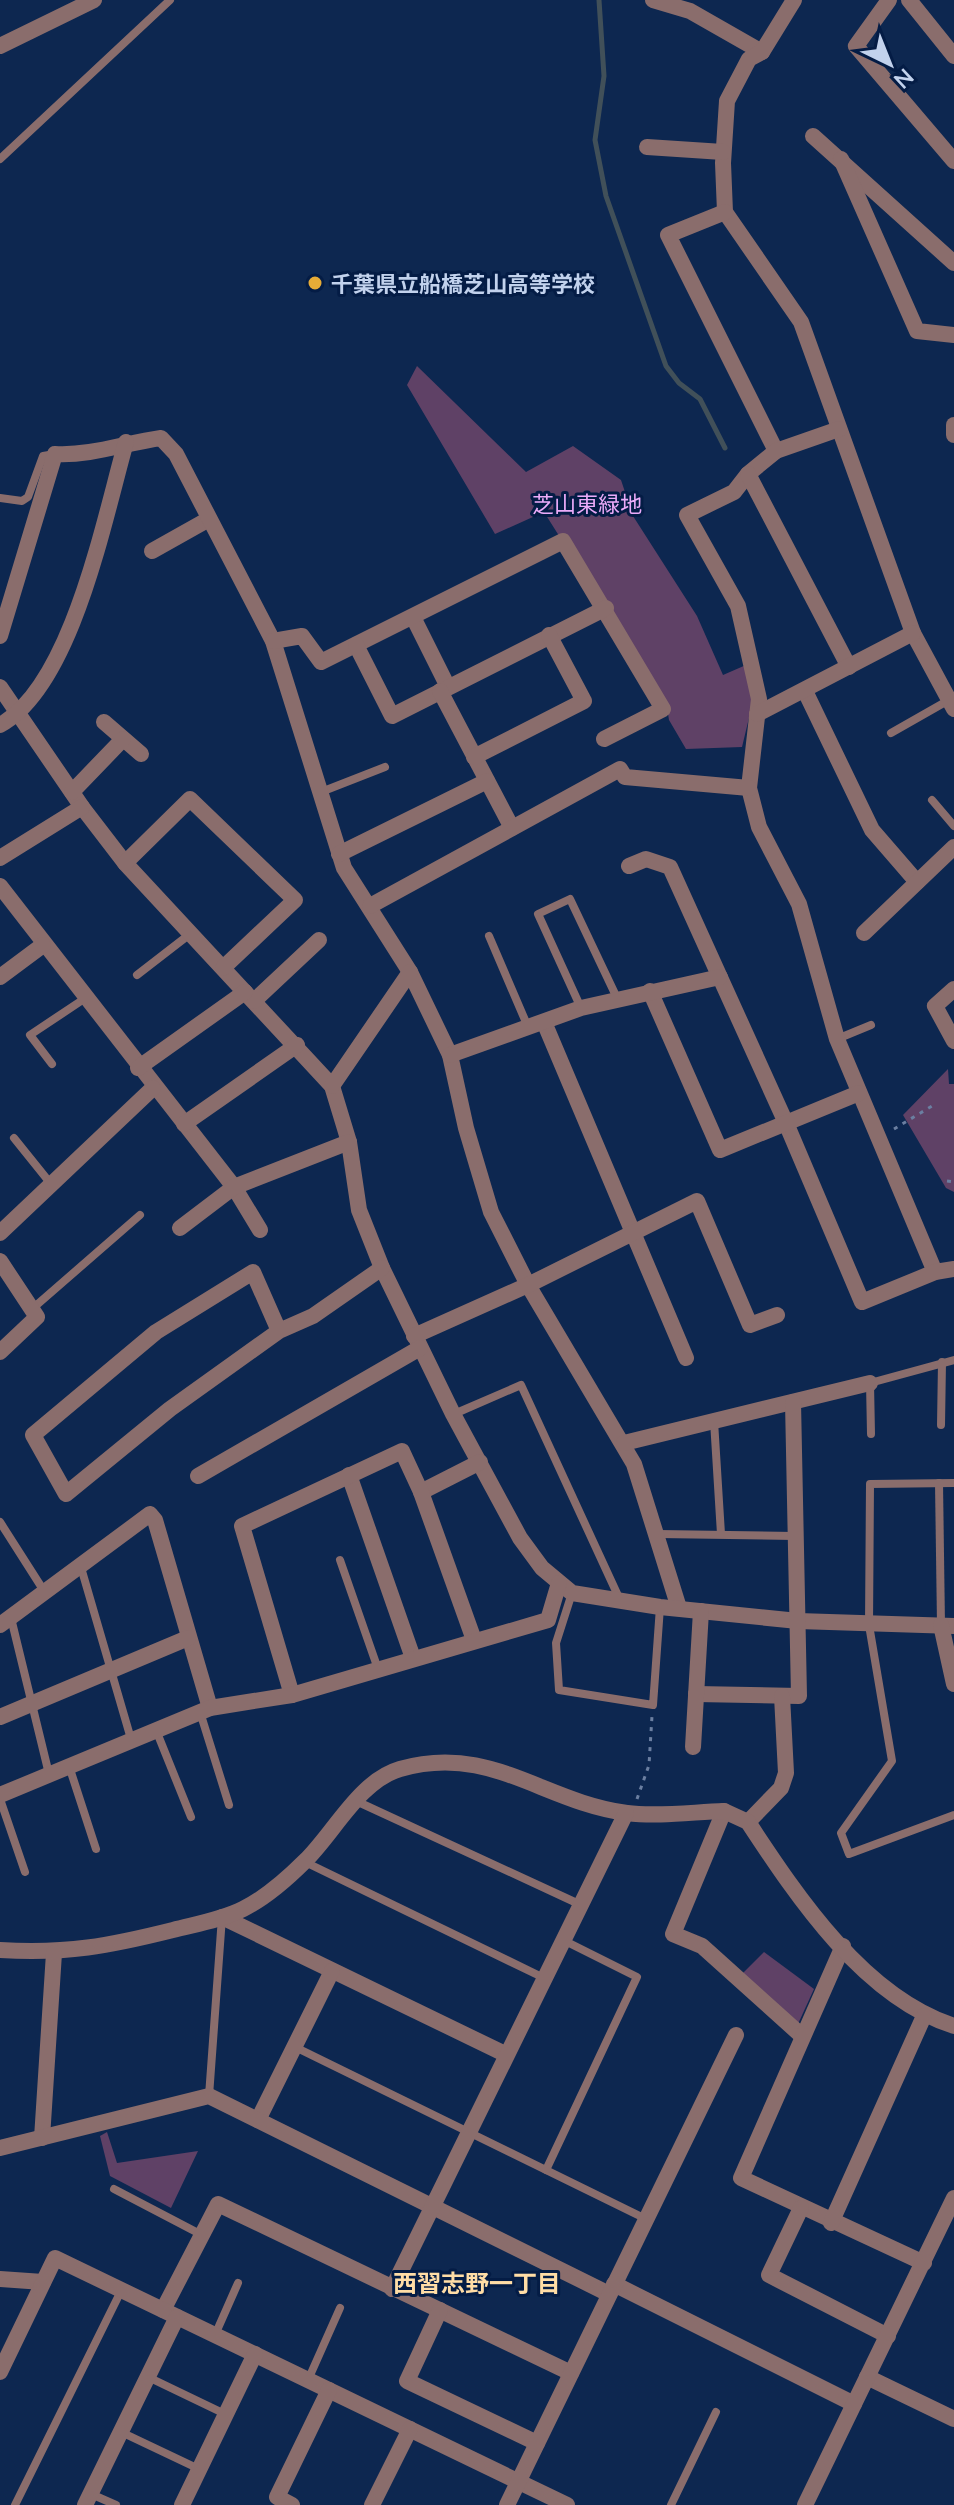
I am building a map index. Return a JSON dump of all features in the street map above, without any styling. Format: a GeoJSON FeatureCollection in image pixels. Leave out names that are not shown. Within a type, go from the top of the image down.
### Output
{"type":"FeatureCollection","features":[{"type":"Feature","properties":{"kind":"street"},"geometry":{"type":"LineString","coordinates":[[0,46],[94,0]]}},
{"type":"Feature","properties":{"kind":"street"},"geometry":{"type":"LineString","coordinates":[[653,0],[690,11],[762,52]]}},
{"type":"Feature","properties":{"kind":"street"},"geometry":{"type":"LineString","coordinates":[[794,0],[762,52],[749,59],[727,101],[723,152],[725,212],[801,322],[913,633],[952,704]]}},
{"type":"Feature","properties":{"kind":"street"},"geometry":{"type":"LineString","coordinates":[[889,0],[856,46],[954,161]]}},
{"type":"Feature","properties":{"kind":"street"},"geometry":{"type":"LineString","coordinates":[[909,0],[954,56]]}},
{"type":"Feature","properties":{"kind":"street"},"geometry":{"type":"LineString","coordinates":[[813,136],[954,263]]}},
{"type":"Feature","properties":{"kind":"street"},"geometry":{"type":"LineString","coordinates":[[647,147],[723,152]]}},
{"type":"Feature","properties":{"kind":"street"},"geometry":{"type":"LineString","coordinates":[[841,159],[917,331],[954,335]]}},
{"type":"Feature","properties":{"kind":"street"},"geometry":{"type":"LineString","coordinates":[[725,212],[668,235],[776,451]]}},
{"type":"Feature","properties":{"kind":"street"},"geometry":{"type":"LineString","coordinates":[[954,425],[954,435]]}},
{"type":"Feature","properties":{"kind":"street"},"geometry":{"type":"LineString","coordinates":[[839,429],[776,451],[748,474],[734,492],[687,515],[738,606],[759,699],[749,788],[759,827],[799,904],[837,1039],[935,1272]]}},
{"type":"Feature","properties":{"kind":"street"},"geometry":{"type":"LineString","coordinates":[[0,636],[55,454],[80,455],[126,442],[161,438],[176,454],[273,641],[344,868],[410,972],[450,1055],[466,1128],[491,1212],[528,1285],[624,1443],[658,1534],[679,1608]]}},
{"type":"Feature","properties":{"kind":"street"},"geometry":{"type":"LineString","coordinates":[[0,725],[19,714],[71,632],[126,442]]}},
{"type":"Feature","properties":{"kind":"street"},"geometry":{"type":"LineString","coordinates":[[748,474],[849,667]]}},
{"type":"Feature","properties":{"kind":"street"},"geometry":{"type":"LineString","coordinates":[[152,551],[209,519]]}},
{"type":"Feature","properties":{"kind":"street"},"geometry":{"type":"LineString","coordinates":[[273,641],[302,636],[321,662],[563,541],[606,608],[663,709],[604,739]]}},
{"type":"Feature","properties":{"kind":"street"},"geometry":{"type":"LineString","coordinates":[[356,645],[392,716],[606,608]]}},
{"type":"Feature","properties":{"kind":"street"},"geometry":{"type":"LineString","coordinates":[[413,617],[474,757],[512,828]]}},
{"type":"Feature","properties":{"kind":"street"},"geometry":{"type":"LineString","coordinates":[[757,714],[913,633]]}},
{"type":"Feature","properties":{"kind":"street"},"geometry":{"type":"LineString","coordinates":[[474,757],[584,701],[549,635]]}},
{"type":"Feature","properties":{"kind":"street"},"geometry":{"type":"LineString","coordinates":[[0,687],[82,807],[125,863],[332,1086],[349,1142],[359,1210],[382,1268],[453,1414],[520,1538],[542,1568],[565,1588],[660,1607],[798,1621],[948,1626],[954,1684]]}},
{"type":"Feature","properties":{"kind":"street"},"geometry":{"type":"LineString","coordinates":[[805,691],[872,830],[917,882]]}},
{"type":"Feature","properties":{"kind":"street"},"geometry":{"type":"LineString","coordinates":[[104,722],[141,754]]}},
{"type":"Feature","properties":{"kind":"street"},"geometry":{"type":"LineString","coordinates":[[72,792],[123,739]]}},
{"type":"Feature","properties":{"kind":"street"},"geometry":{"type":"LineString","coordinates":[[370,906],[620,769],[625,777],[648,782],[749,788]]}},
{"type":"Feature","properties":{"kind":"street"},"geometry":{"type":"LineString","coordinates":[[339,854],[487,781]]}},
{"type":"Feature","properties":{"kind":"street"},"geometry":{"type":"LineString","coordinates":[[125,863],[190,799],[295,900],[223,968]]}},
{"type":"Feature","properties":{"kind":"street"},"geometry":{"type":"LineString","coordinates":[[0,858],[82,807]]}},
{"type":"Feature","properties":{"kind":"street"},"geometry":{"type":"LineString","coordinates":[[864,933],[954,847]]}},
{"type":"Feature","properties":{"kind":"street"},"geometry":{"type":"LineString","coordinates":[[629,866],[646,859],[670,867],[786,1123],[862,1302],[935,1272],[954,1269]]}},
{"type":"Feature","properties":{"kind":"street"},"geometry":{"type":"LineString","coordinates":[[0,886],[153,1088],[234,1187],[260,1230]]}},
{"type":"Feature","properties":{"kind":"street"},"geometry":{"type":"LineString","coordinates":[[138,1068],[250,996],[319,940]]}},
{"type":"Feature","properties":{"kind":"street"},"geometry":{"type":"LineString","coordinates":[[0,977],[43,945]]}},
{"type":"Feature","properties":{"kind":"street"},"geometry":{"type":"LineString","coordinates":[[332,1086],[410,972]]}},
{"type":"Feature","properties":{"kind":"street"},"geometry":{"type":"LineString","coordinates":[[450,1055],[581,1008],[720,977]]}},
{"type":"Feature","properties":{"kind":"street"},"geometry":{"type":"LineString","coordinates":[[954,989],[935,1006],[954,1041]]}},
{"type":"Feature","properties":{"kind":"street"},"geometry":{"type":"LineString","coordinates":[[650,991],[720,1150],[859,1093]]}},
{"type":"Feature","properties":{"kind":"street"},"geometry":{"type":"LineString","coordinates":[[536,1024],[633,1232],[686,1358]]}},
{"type":"Feature","properties":{"kind":"street"},"geometry":{"type":"LineString","coordinates":[[184,1124],[297,1045]]}},
{"type":"Feature","properties":{"kind":"street"},"geometry":{"type":"LineString","coordinates":[[0,1233],[153,1088]]}},
{"type":"Feature","properties":{"kind":"street"},"geometry":{"type":"LineString","coordinates":[[180,1228],[234,1187],[349,1142]]}},
{"type":"Feature","properties":{"kind":"street"},"geometry":{"type":"LineString","coordinates":[[198,1476],[417,1342],[697,1201],[750,1325],[777,1315]]}},
{"type":"Feature","properties":{"kind":"street"},"geometry":{"type":"LineString","coordinates":[[0,1261],[37,1317],[0,1352]]}},
{"type":"Feature","properties":{"kind":"street"},"geometry":{"type":"LineString","coordinates":[[279,1331],[253,1272],[156,1332],[33,1435],[66,1494],[170,1409],[279,1331],[313,1316],[382,1268]]}},
{"type":"Feature","properties":{"kind":"street"},"geometry":{"type":"LineString","coordinates":[[624,1443],[870,1383]]}},
{"type":"Feature","properties":{"kind":"street"},"geometry":{"type":"LineString","coordinates":[[696,1694],[799,1696],[793,1402]]}},
{"type":"Feature","properties":{"kind":"street"},"geometry":{"type":"LineString","coordinates":[[292,1695],[242,1526],[402,1451],[421,1492],[474,1640]]}},
{"type":"Feature","properties":{"kind":"street"},"geometry":{"type":"LineString","coordinates":[[421,1492],[480,1462]]}},
{"type":"Feature","properties":{"kind":"street"},"geometry":{"type":"LineString","coordinates":[[349,1475],[413,1658]]}},
{"type":"Feature","properties":{"kind":"street"},"geometry":{"type":"LineString","coordinates":[[6,1621],[150,1514],[155,1520],[205,1710]]}},
{"type":"Feature","properties":{"kind":"street"},"geometry":{"type":"LineString","coordinates":[[0,1797],[69,1765],[205,1710],[292,1695],[548,1620],[565,1588]]}},
{"type":"Feature","properties":{"kind":"street"},"geometry":{"type":"LineString","coordinates":[[693,1747],[701,1611]]}},
{"type":"Feature","properties":{"kind":"street"},"geometry":{"type":"LineString","coordinates":[[0,1717],[188,1638]]}},
{"type":"Feature","properties":{"kind":"street"},"geometry":{"type":"LineString","coordinates":[[748,1822],[781,1788],[786,1773],[782,1696]]}},
{"type":"Feature","properties":{"kind":"street"},"geometry":{"type":"LineString","coordinates":[[0,1950],[54,1953],[100,1948],[222,1917],[245,1908],[305,1862],[356,1801],[396,1770],[432,1762],[469,1762],[560,1795],[629,1813],[724,1811],[748,1822],[797,1898],[883,1988],[924,2016],[954,2026]]}},
{"type":"Feature","properties":{"kind":"street"},"geometry":{"type":"LineString","coordinates":[[724,1811],[673,1934],[702,1946],[802,2036]]}},
{"type":"Feature","properties":{"kind":"street"},"geometry":{"type":"LineString","coordinates":[[392,2289],[542,1977],[629,1813]]}},
{"type":"Feature","properties":{"kind":"street"},"geometry":{"type":"LineString","coordinates":[[222,1917],[505,2054]]}},
{"type":"Feature","properties":{"kind":"street"},"geometry":{"type":"LineString","coordinates":[[843,1946],[741,2178],[831,2223],[924,2263]]}},
{"type":"Feature","properties":{"kind":"street"},"geometry":{"type":"LineString","coordinates":[[42,2138],[54,1953]]}},
{"type":"Feature","properties":{"kind":"street"},"geometry":{"type":"LineString","coordinates":[[258,2120],[332,1971]]}},
{"type":"Feature","properties":{"kind":"street"},"geometry":{"type":"LineString","coordinates":[[831,2223],[924,2016]]}},
{"type":"Feature","properties":{"kind":"street"},"geometry":{"type":"LineString","coordinates":[[507,2505],[736,2035]]}},
{"type":"Feature","properties":{"kind":"street"},"geometry":{"type":"LineString","coordinates":[[0,2148],[209,2096],[430,2207],[854,2404]]}},
{"type":"Feature","properties":{"kind":"street"},"geometry":{"type":"LineString","coordinates":[[811,2503],[854,2404],[924,2263],[948,2230],[954,2198]]}},
{"type":"Feature","properties":{"kind":"street"},"geometry":{"type":"LineString","coordinates":[[88,2499],[148,2377],[170,2313],[218,2204],[571,2373]]}},
{"type":"Feature","properties":{"kind":"street"},"geometry":{"type":"LineString","coordinates":[[801,2208],[769,2275],[888,2336]]}},
{"type":"Feature","properties":{"kind":"street"},"geometry":{"type":"LineString","coordinates":[[0,2372],[55,2258],[567,2505]]}},
{"type":"Feature","properties":{"kind":"street"},"geometry":{"type":"LineString","coordinates":[[0,2279],[43,2282]]}},
{"type":"Feature","properties":{"kind":"street"},"geometry":{"type":"LineString","coordinates":[[440,2310],[407,2381],[537,2443]]}},
{"type":"Feature","properties":{"kind":"street"},"geometry":{"type":"LineString","coordinates":[[182,2505],[255,2354]]}},
{"type":"Feature","properties":{"kind":"street"},"geometry":{"type":"LineString","coordinates":[[867,2377],[954,2419]]}},
{"type":"Feature","properties":{"kind":"street"},"geometry":{"type":"LineString","coordinates":[[292,2505],[277,2497],[329,2390]]}},
{"type":"Feature","properties":{"kind":"street"},"geometry":{"type":"LineString","coordinates":[[372,2505],[410,2429]]}},
{"type":"Feature","properties":{"kind":"lane"},"geometry":{"type":"LineString","coordinates":[[0,159],[170,0]]}},
{"type":"Feature","properties":{"kind":"lane"},"geometry":{"type":"LineString","coordinates":[[0,498],[22,501],[28,497],[43,456],[55,454]]}},
{"type":"Feature","properties":{"kind":"lane"},"geometry":{"type":"LineString","coordinates":[[891,733],[952,704]]}},
{"type":"Feature","properties":{"kind":"lane"},"geometry":{"type":"LineString","coordinates":[[321,792],[385,767]]}},
{"type":"Feature","properties":{"kind":"lane"},"geometry":{"type":"LineString","coordinates":[[932,800],[954,826]]}},
{"type":"Feature","properties":{"kind":"lane"},"geometry":{"type":"LineString","coordinates":[[581,1008],[538,914],[570,899],[617,998]]}},
{"type":"Feature","properties":{"kind":"lane"},"geometry":{"type":"LineString","coordinates":[[137,975],[191,934]]}},
{"type":"Feature","properties":{"kind":"lane"},"geometry":{"type":"LineString","coordinates":[[489,936],[536,1024]]}},
{"type":"Feature","properties":{"kind":"lane"},"geometry":{"type":"LineString","coordinates":[[52,1064],[30,1035],[84,999]]}},
{"type":"Feature","properties":{"kind":"lane"},"geometry":{"type":"LineString","coordinates":[[837,1039],[871,1025]]}},
{"type":"Feature","properties":{"kind":"lane"},"geometry":{"type":"LineString","coordinates":[[14,1138],[52,1184]]}},
{"type":"Feature","properties":{"kind":"lane"},"geometry":{"type":"LineString","coordinates":[[32,1309],[140,1215]]}},
{"type":"Feature","properties":{"kind":"lane"},"geometry":{"type":"LineString","coordinates":[[871,1434],[870,1383],[954,1360]]}},
{"type":"Feature","properties":{"kind":"lane"},"geometry":{"type":"LineString","coordinates":[[941,1425],[942,1362]]}},
{"type":"Feature","properties":{"kind":"lane"},"geometry":{"type":"LineString","coordinates":[[453,1414],[521,1385],[620,1601]]}},
{"type":"Feature","properties":{"kind":"lane"},"geometry":{"type":"LineString","coordinates":[[714,1421],[721,1534]]}},
{"type":"Feature","properties":{"kind":"lane"},"geometry":{"type":"LineString","coordinates":[[939,1483],[948,1626]]}},
{"type":"Feature","properties":{"kind":"lane"},"geometry":{"type":"LineString","coordinates":[[954,1483],[870,1484],[869,1625],[892,1761],[841,1833],[849,1854],[954,1815]]}},
{"type":"Feature","properties":{"kind":"lane"},"geometry":{"type":"LineString","coordinates":[[0,1522],[4,1538],[44,1591]]}},
{"type":"Feature","properties":{"kind":"lane"},"geometry":{"type":"LineString","coordinates":[[658,1534],[795,1536]]}},
{"type":"Feature","properties":{"kind":"lane"},"geometry":{"type":"LineString","coordinates":[[340,1560],[378,1669]]}},
{"type":"Feature","properties":{"kind":"lane"},"geometry":{"type":"LineString","coordinates":[[80,1564],[131,1739]]}},
{"type":"Feature","properties":{"kind":"lane"},"geometry":{"type":"LineString","coordinates":[[565,1588],[556,1643],[559,1690],[653,1705],[660,1607]]}},
{"type":"Feature","properties":{"kind":"lane"},"geometry":{"type":"LineString","coordinates":[[6,1621],[49,1774]]}},
{"type":"Feature","properties":{"kind":"lane"},"geometry":{"type":"LineString","coordinates":[[205,1710],[229,1805]]}},
{"type":"Feature","properties":{"kind":"lane"},"geometry":{"type":"LineString","coordinates":[[156,1730],[191,1817]]}},
{"type":"Feature","properties":{"kind":"lane"},"geometry":{"type":"LineString","coordinates":[[69,1765],[96,1849]]}},
{"type":"Feature","properties":{"kind":"lane"},"geometry":{"type":"LineString","coordinates":[[0,1797],[25,1872]]}},
{"type":"Feature","properties":{"kind":"lane"},"geometry":{"type":"LineString","coordinates":[[356,1801],[579,1904]]}},
{"type":"Feature","properties":{"kind":"lane"},"geometry":{"type":"LineString","coordinates":[[305,1862],[542,1977]]}},
{"type":"Feature","properties":{"kind":"lane"},"geometry":{"type":"LineString","coordinates":[[209,2096],[222,1917]]}},
{"type":"Feature","properties":{"kind":"lane"},"geometry":{"type":"LineString","coordinates":[[546,2170],[637,1977],[562,1939]]}},
{"type":"Feature","properties":{"kind":"lane"},"geometry":{"type":"LineString","coordinates":[[295,2047],[646,2219]]}},
{"type":"Feature","properties":{"kind":"lane"},"geometry":{"type":"LineString","coordinates":[[114,2189],[202,2235]]}},
{"type":"Feature","properties":{"kind":"lane"},"geometry":{"type":"LineString","coordinates":[[215,2335],[238,2283]]}},
{"type":"Feature","properties":{"kind":"lane"},"geometry":{"type":"LineString","coordinates":[[15,2505],[122,2290]]}},
{"type":"Feature","properties":{"kind":"lane"},"geometry":{"type":"LineString","coordinates":[[308,2380],[340,2308]]}},
{"type":"Feature","properties":{"kind":"lane"},"geometry":{"type":"LineString","coordinates":[[148,2377],[226,2415]]}},
{"type":"Feature","properties":{"kind":"lane"},"geometry":{"type":"LineString","coordinates":[[671,2505],[716,2412]]}},
{"type":"Feature","properties":{"kind":"lane"},"geometry":{"type":"LineString","coordinates":[[121,2432],[199,2469]]}},
{"type":"Feature","properties":{"kind":"lane"},"geometry":{"type":"LineString","coordinates":[[88,2499],[116,2505]]}},
{"type":"Feature","properties":{"kind":"path"},"geometry":{"type":"LineString","coordinates":[[879,1136],[908,1123],[932,1106]]}},
{"type":"Feature","properties":{"kind":"path"},"geometry":{"type":"LineString","coordinates":[[947,1181],[954,1182]]}},
{"type":"Feature","properties":{"kind":"path"},"geometry":{"type":"LineString","coordinates":[[629,1813],[649,1765],[653,1705]]}},
{"type":"Feature","properties":{"kind":"green space","name":"芝山東緑地"},"geometry":{"type":"Polygon","coordinates":[[[417,366],[526,472],[573,446],[621,480],[633,516],[697,616],[723,675],[746,665],[754,697],[742,747],[686,749],[669,720],[667,707],[544,512],[495,534],[407,385],[417,366]]]}},
{"type":"Feature","properties":{"kind":"green space"},"geometry":{"type":"Polygon","coordinates":[[[948,1069],[949,1084],[954,1084],[954,1192],[946,1188],[903,1115],[948,1069]]]}},
{"type":"Feature","properties":{"kind":"green space"},"geometry":{"type":"Polygon","coordinates":[[[764,1952],[814,1989],[798,2024],[740,1976],[764,1952]]]}},
{"type":"Feature","properties":{"kind":"green space"},"geometry":{"type":"Polygon","coordinates":[[[107,2132],[117,2163],[198,2151],[171,2208],[110,2176],[100,2136],[107,2132]]]}},
{"type":"Feature","properties":{"kind":"waterway"},"geometry":{"type":"LineString","coordinates":[[599,0],[604,76],[595,140],[606,196],[666,366],[679,383],[700,399],[725,448]]}},
{"type":"Feature","properties":{"kind":"place","name":"千葉県立船橋芝山高等学校"},"geometry":{"type":"Point","coordinates":[315,283]}},
{"type":"Feature","properties":{"kind":"district","name":"西習志野一丁目"},"geometry":{"type":"Point","coordinates":[477,2282]}}]}
